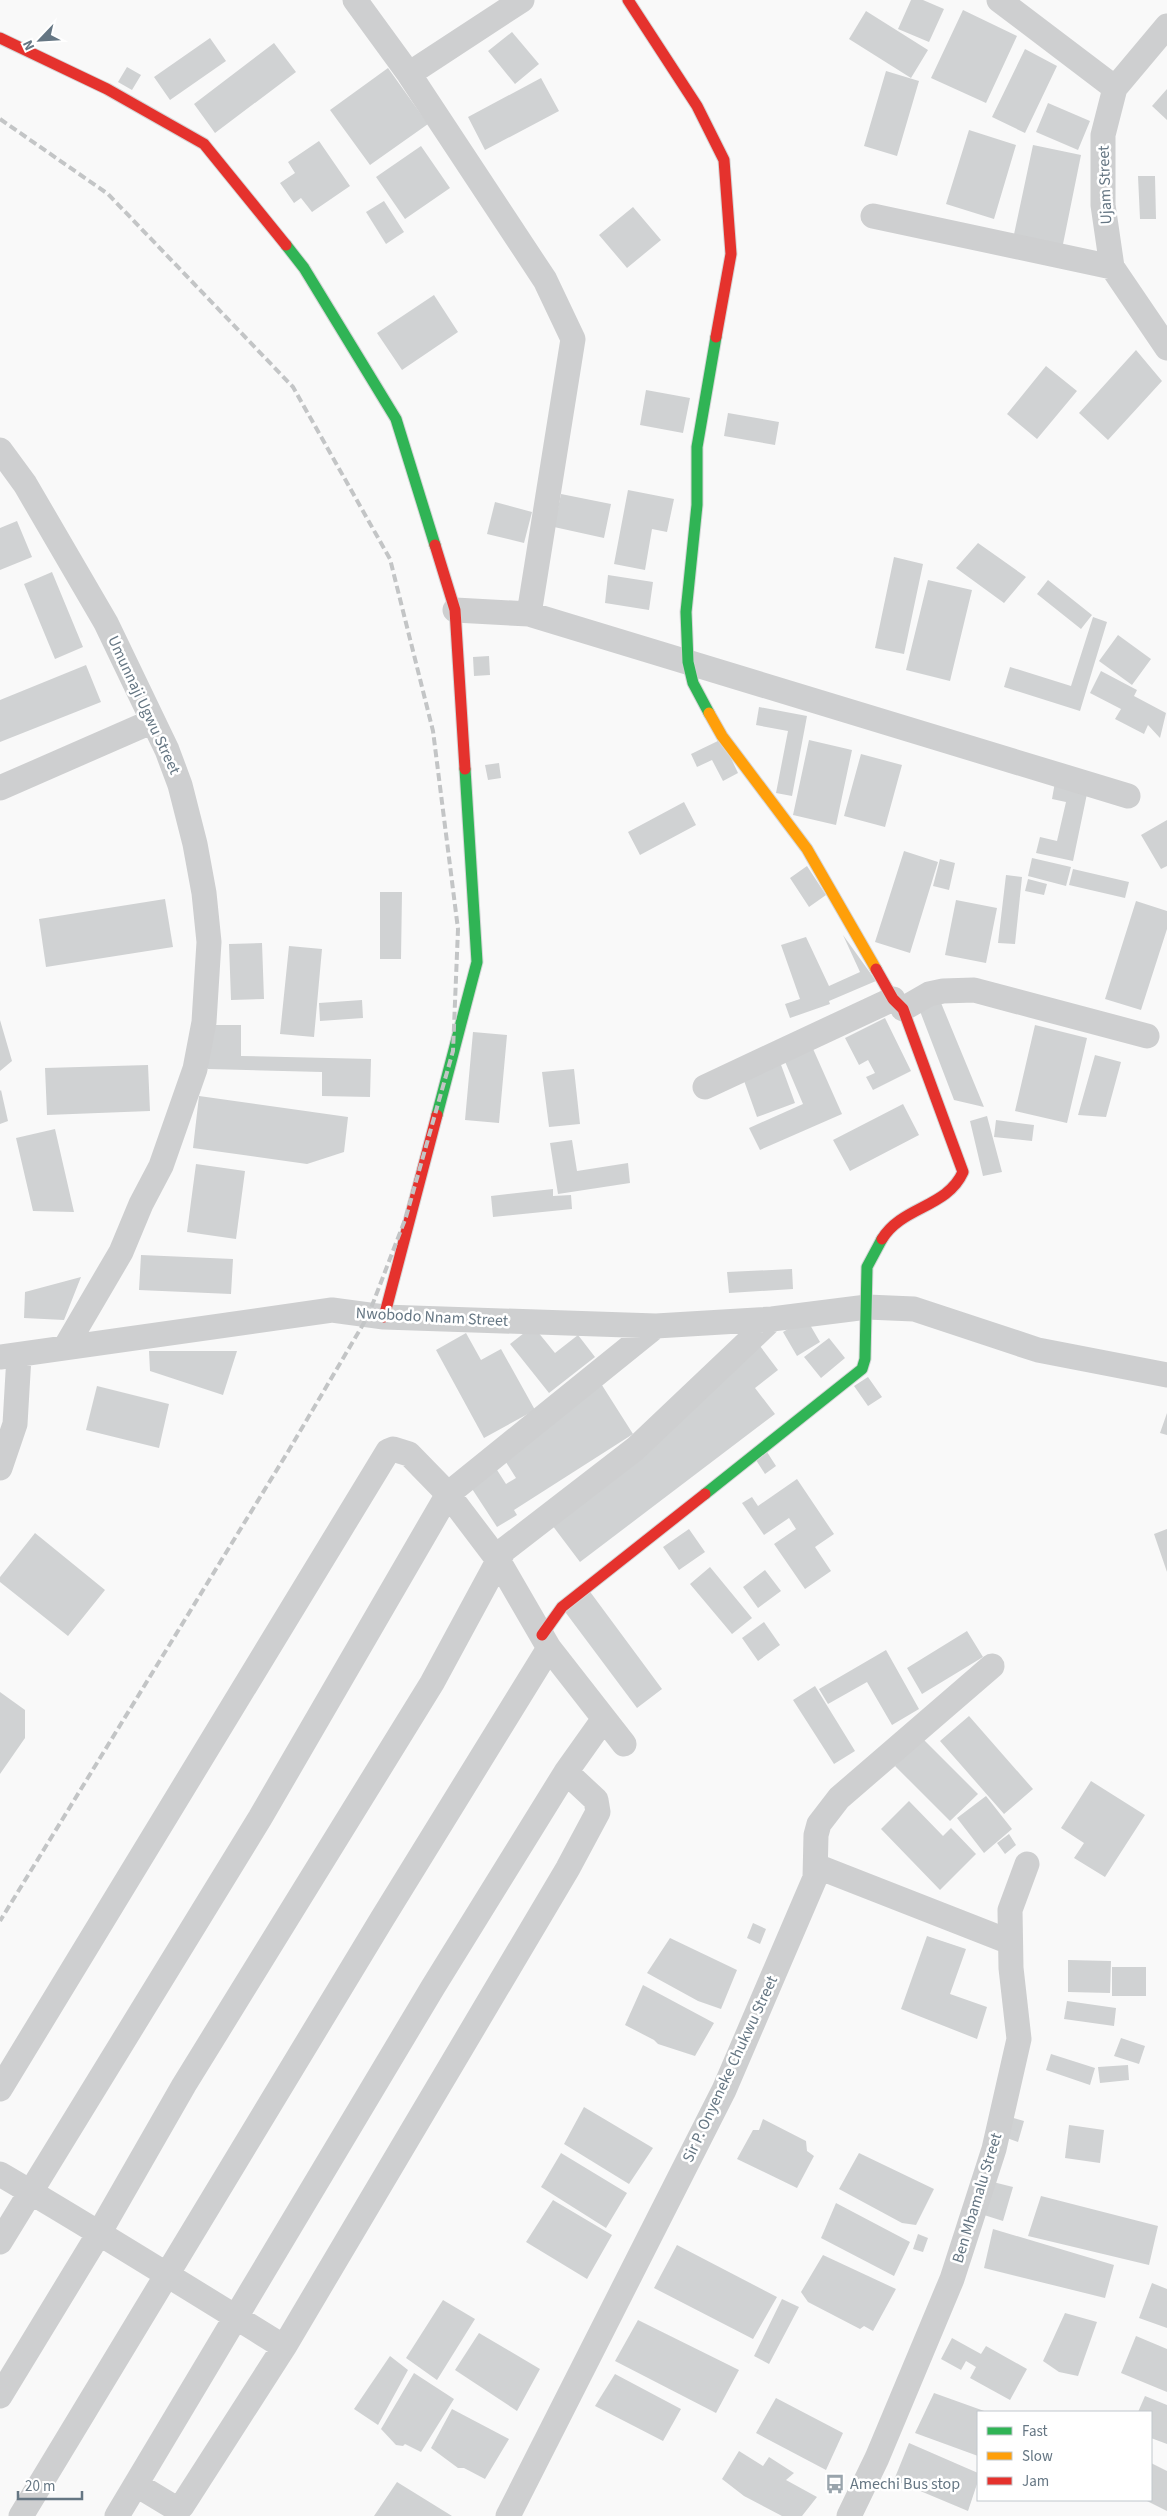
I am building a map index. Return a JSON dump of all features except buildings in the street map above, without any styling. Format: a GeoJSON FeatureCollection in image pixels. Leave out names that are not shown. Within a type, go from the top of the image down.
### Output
{"type":"FeatureCollection","features":[{"type":"Feature","properties":{"kind":"street"},"geometry":{"type":"LineString","coordinates":[[355,0],[409,74],[545,280],[572,339],[529,614]]}},
{"type":"Feature","properties":{"kind":"street"},"geometry":{"type":"LineString","coordinates":[[409,74],[522,0]]}},
{"type":"Feature","properties":{"kind":"street"},"geometry":{"type":"LineString","coordinates":[[21,2516],[545,1641],[562,1607],[862,1369],[867,1307],[867,1267],[891,1227],[906,1216],[947,1196],[955,1189],[963,1172],[898,1004],[807,849],[722,736],[693,683],[688,662],[686,612],[697,505],[697,446],[732,254],[724,160],[697,106],[628,0]]}},
{"type":"Feature","properties":{"kind":"street"},"geometry":{"type":"LineString","coordinates":[[999,0],[1115,88]]}},
{"type":"Feature","properties":{"kind":"street","name":"Ujam Street"},"geometry":{"type":"LineString","coordinates":[[1167,26],[1115,88],[1103,135],[1102,205],[1112,268],[1167,348]]}},
{"type":"Feature","properties":{"kind":"street"},"geometry":{"type":"LineString","coordinates":[[0,38],[107,89],[204,144],[304,268],[396,418],[456,610],[478,962],[384,1318]]}},
{"type":"Feature","properties":{"kind":"street"},"geometry":{"type":"LineString","coordinates":[[874,216],[1112,268]]}},
{"type":"Feature","properties":{"kind":"street","name":"Umunnaji Ugwu Street"},"geometry":{"type":"LineString","coordinates":[[0,450],[25,484],[106,623],[153,721],[180,785],[204,892],[208,942],[204,1022],[195,1069],[161,1166],[141,1204],[121,1252],[66,1346]]}},
{"type":"Feature","properties":{"kind":"street"},"geometry":{"type":"LineString","coordinates":[[456,610],[529,614],[1128,796]]}},
{"type":"Feature","properties":{"kind":"street"},"geometry":{"type":"LineString","coordinates":[[0,788],[153,721]]}},
{"type":"Feature","properties":{"kind":"street"},"geometry":{"type":"LineString","coordinates":[[705,1087],[898,1004],[943,991],[974,990],[1147,1036]]}},
{"type":"Feature","properties":{"kind":"street","name":"Nwobodo Nnam Street"},"geometry":{"type":"LineString","coordinates":[[10,1356],[66,1346],[332,1310],[384,1318],[656,1326],[772,1319],[867,1307],[914,1308],[1038,1350],[1167,1375]]}},
{"type":"Feature","properties":{"kind":"street"},"geometry":{"type":"LineString","coordinates":[[0,2396],[98,2235],[184,2085],[432,1683],[498,1560],[510,1544],[635,1449],[772,1319]]}},
{"type":"Feature","properties":{"kind":"street"},"geometry":{"type":"LineString","coordinates":[[0,2242],[260,1818],[448,1494],[656,1326]]}},
{"type":"Feature","properties":{"kind":"street"},"geometry":{"type":"LineString","coordinates":[[0,1468],[16,1424],[10,1356]]}},
{"type":"Feature","properties":{"kind":"street"},"geometry":{"type":"LineString","coordinates":[[0,2089],[388,1451],[393,1449],[408,1454],[448,1494],[498,1560],[545,1641],[603,1720],[624,1744]]}},
{"type":"Feature","properties":{"kind":"street","name":"Sir P. Onyeneke Chukwu Street"},"geometry":{"type":"LineString","coordinates":[[508,2516],[724,2090],[815,1878],[816,1836],[819,1824],[840,1798],[992,1666]]}},
{"type":"Feature","properties":{"kind":"street"},"geometry":{"type":"LineString","coordinates":[[117,2516],[433,1987],[566,1772],[603,1720]]}},
{"type":"Feature","properties":{"kind":"street"},"geometry":{"type":"LineString","coordinates":[[137,2485],[175,2508],[182,2506],[284,2347],[568,1868],[598,1812],[596,1800],[566,1772]]}},
{"type":"Feature","properties":{"kind":"street","name":"Ben Mbamalu Street"},"geometry":{"type":"LineString","coordinates":[[849,2516],[877,2458],[952,2280],[994,2149],[1019,2039],[1010,1942],[1010,1910],[1027,1864]]}},
{"type":"Feature","properties":{"kind":"street"},"geometry":{"type":"LineString","coordinates":[[816,1866],[1010,1942]]}},
{"type":"Feature","properties":{"kind":"street"},"geometry":{"type":"LineString","coordinates":[[0,2174],[98,2235],[168,2273],[284,2347]]}},
{"type":"Feature","properties":{"kind":"railway"},"geometry":{"type":"LineString","coordinates":[[0,119],[108,194],[293,387],[390,559],[433,731],[458,929],[453,1051],[406,1217],[368,1316],[289,1450],[0,1921]]}},
{"type":"Feature","properties":{"kind":"traffic: fast"},"geometry":{"type":"LineString","coordinates":[[286,245],[304,268],[396,419],[435,545]]}},
{"type":"Feature","properties":{"kind":"traffic: fast"},"geometry":{"type":"LineString","coordinates":[[709,713],[693,683],[688,662],[686,612],[697,505],[697,447],[716,337]]}},
{"type":"Feature","properties":{"kind":"traffic: fast"},"geometry":{"type":"LineString","coordinates":[[437,1115],[477,962],[465,769]]}},
{"type":"Feature","properties":{"kind":"traffic: fast"},"geometry":{"type":"LineString","coordinates":[[705,1494],[862,1369],[865,1359],[867,1267],[882,1239]]}},
{"type":"Feature","properties":{"kind":"traffic: slow"},"geometry":{"type":"LineString","coordinates":[[709,713],[722,736],[807,849],[876,969]]}},
{"type":"Feature","properties":{"kind":"traffic: jam"},"geometry":{"type":"LineString","coordinates":[[628,0],[697,106],[724,160],[731,254],[716,337]]}},
{"type":"Feature","properties":{"kind":"traffic: jam"},"geometry":{"type":"LineString","coordinates":[[0,38],[107,89],[204,144],[286,245]]}},
{"type":"Feature","properties":{"kind":"traffic: jam"},"geometry":{"type":"LineString","coordinates":[[435,545],[455,610],[465,769]]}},
{"type":"Feature","properties":{"kind":"traffic: jam"},"geometry":{"type":"LineString","coordinates":[[876,969],[893,999],[903,1009],[963,1172],[956,1184],[946,1193],[901,1220],[882,1239]]}},
{"type":"Feature","properties":{"kind":"traffic: jam"},"geometry":{"type":"LineString","coordinates":[[384,1317],[437,1115]]}},
{"type":"Feature","properties":{"kind":"traffic: jam"},"geometry":{"type":"LineString","coordinates":[[542,1635],[562,1607],[705,1494]]}},
{"type":"Feature","properties":{"kind":"place","name":"Amechi Bus stop"},"geometry":{"type":"Point","coordinates":[835,2484]}}]}
